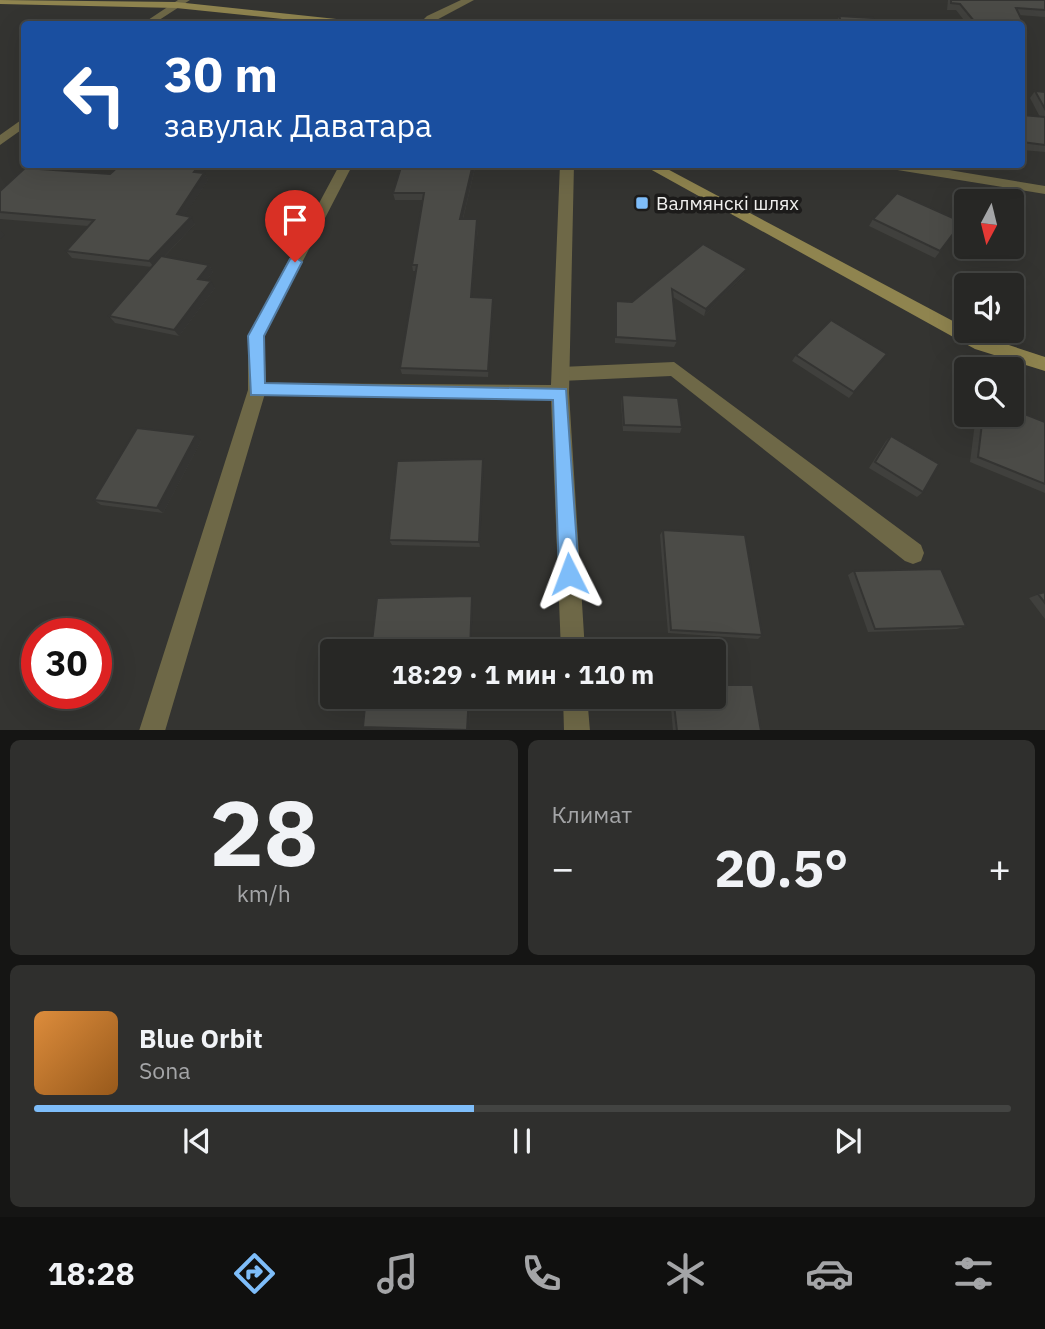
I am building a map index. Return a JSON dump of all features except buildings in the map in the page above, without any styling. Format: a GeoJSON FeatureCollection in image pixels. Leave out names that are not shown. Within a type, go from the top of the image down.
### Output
{"type":"FeatureCollection","features":[{"type":"Feature","properties":{"kind":"main road"},"geometry":{"type":"LineString","coordinates":[[0,1],[180,3],[330,21]]}},
{"type":"Feature","properties":{"kind":"main road"},"geometry":{"type":"LineString","coordinates":[[654,168],[981,344],[1045,364]]}},
{"type":"Feature","properties":{"kind":"street"},"geometry":{"type":"LineString","coordinates":[[428,21],[469,0]]}},
{"type":"Feature","properties":{"kind":"street"},"geometry":{"type":"LineString","coordinates":[[152,21],[180,3]]}},
{"type":"Feature","properties":{"kind":"street"},"geometry":{"type":"LineString","coordinates":[[0,141],[21,124]]}},
{"type":"Feature","properties":{"kind":"street"},"geometry":{"type":"LineString","coordinates":[[152,730],[257,390],[256,336],[345,168]]}},
{"type":"Feature","properties":{"kind":"street"},"geometry":{"type":"LineString","coordinates":[[566,168],[561,393],[572,639]]}},
{"type":"Feature","properties":{"kind":"street"},"geometry":{"type":"LineString","coordinates":[[909,168],[1045,190]]}},
{"type":"Feature","properties":{"kind":"street"},"geometry":{"type":"LineString","coordinates":[[561,373],[674,369],[913,553]]}},
{"type":"Feature","properties":{"kind":"street"},"geometry":{"type":"LineString","coordinates":[[257,390],[561,393]]}},
{"type":"Feature","properties":{"kind":"street"},"geometry":{"type":"LineString","coordinates":[[576,709],[577,730]]}},
{"type":"Feature","properties":{"kind":"place","name":"Валмянскі шлях"},"geometry":{"type":"Point","coordinates":[642,203]}},
{"type":"Feature","properties":{"kind":"route"},"geometry":{"type":"LineString","coordinates":[[295,262],[256,336],[257,390],[561,393],[569,574]]}}]}
